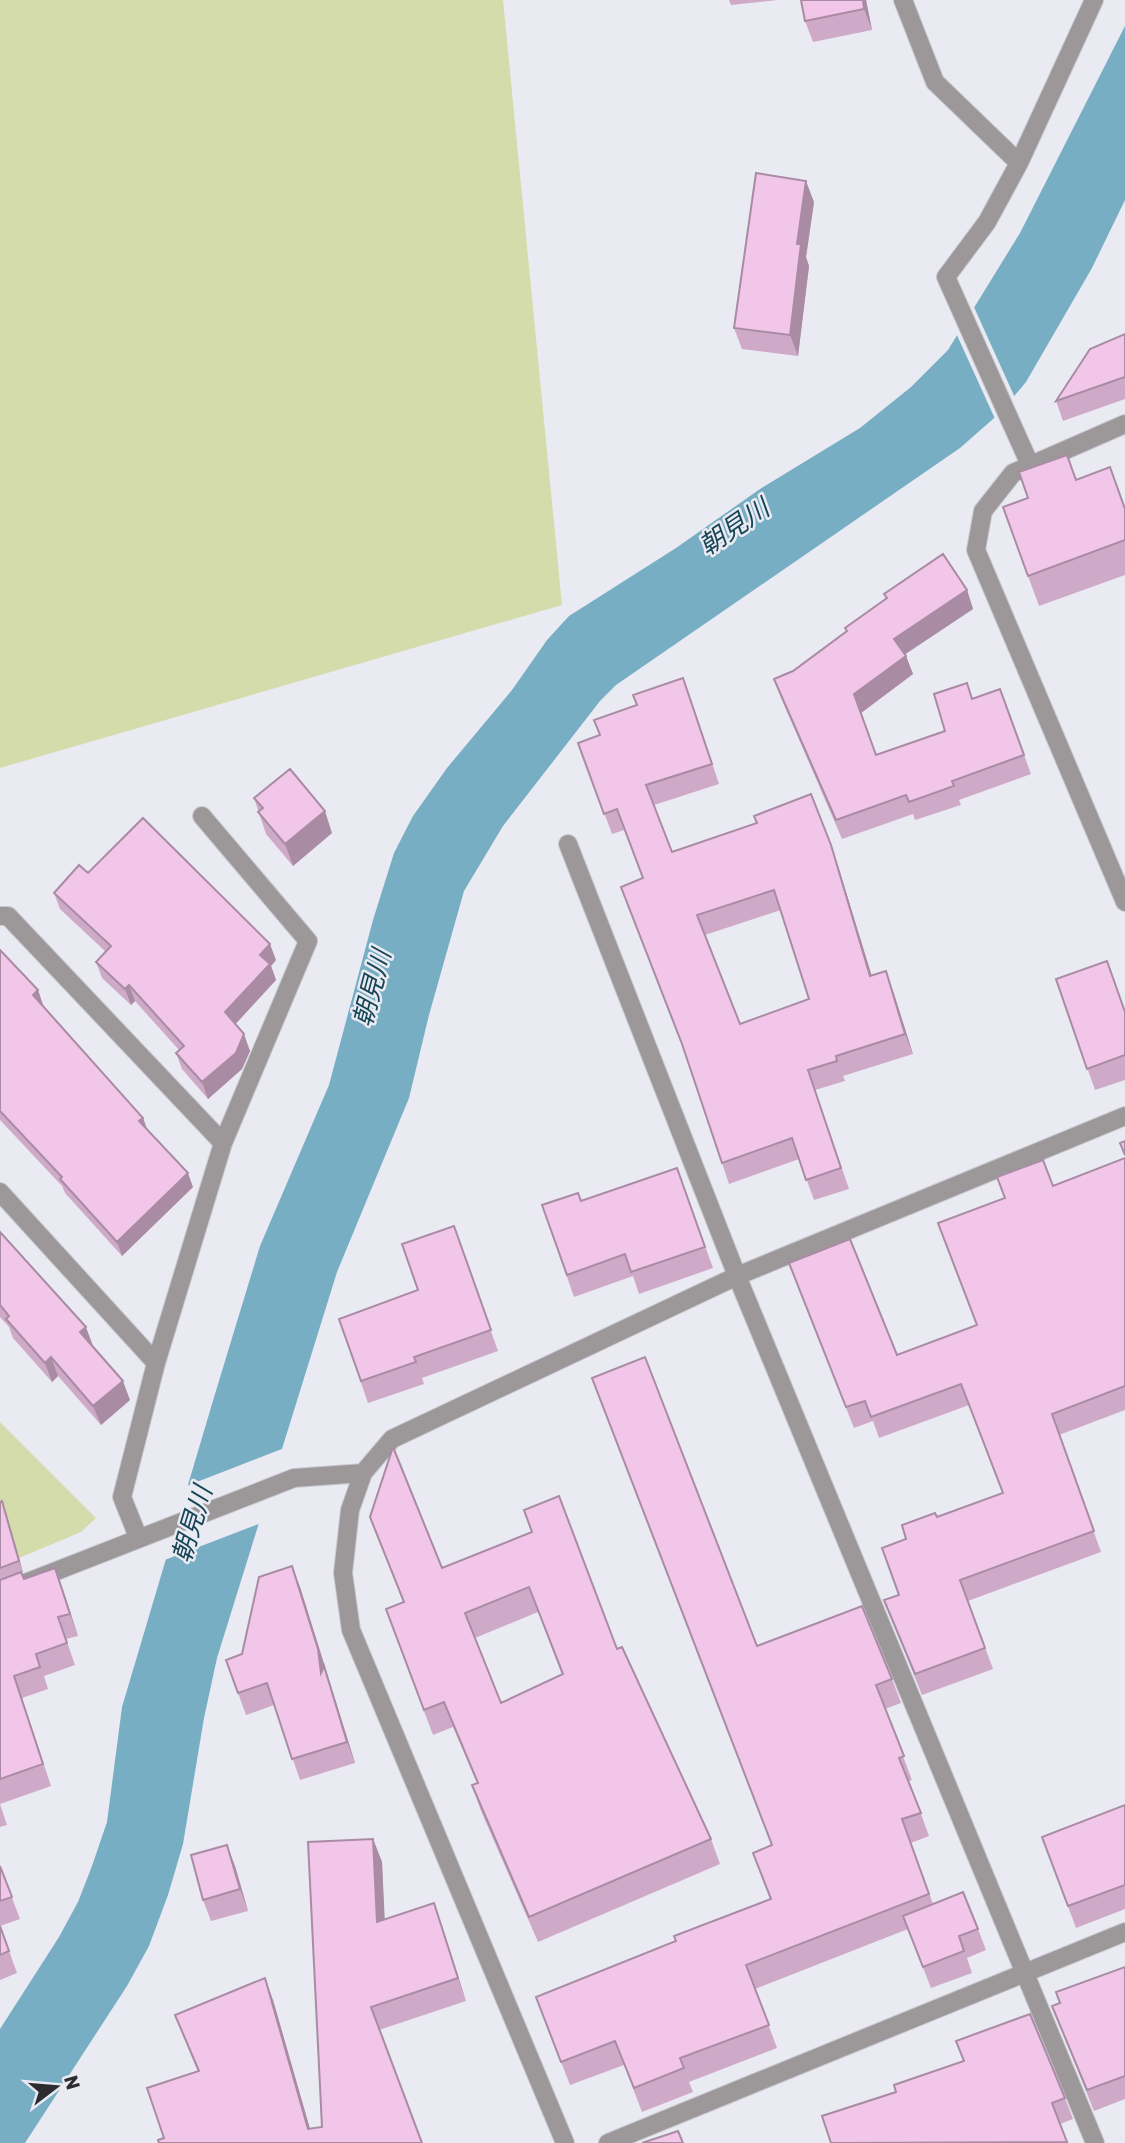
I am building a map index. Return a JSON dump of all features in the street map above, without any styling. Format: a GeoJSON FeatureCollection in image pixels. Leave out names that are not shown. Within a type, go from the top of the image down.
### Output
{"type":"FeatureCollection","features":[{"type":"Feature","properties":{"kind":"street"},"geometry":{"type":"LineString","coordinates":[[903,0],[934,82],[1019,163]]}},
{"type":"Feature","properties":{"kind":"street"},"geometry":{"type":"LineString","coordinates":[[1031,467],[946,278],[986,222],[1019,163],[1094,0]]}},
{"type":"Feature","properties":{"kind":"street"},"geometry":{"type":"LineString","coordinates":[[1125,424],[1013,473],[983,511],[976,550],[1125,902]]}},
{"type":"Feature","properties":{"kind":"street"},"geometry":{"type":"LineString","coordinates":[[138,1537],[122,1497],[156,1363],[223,1143],[308,941],[202,816]]}},
{"type":"Feature","properties":{"kind":"street"},"geometry":{"type":"LineString","coordinates":[[568,844],[737,1276],[1095,2143]]}},
{"type":"Feature","properties":{"kind":"street"},"geometry":{"type":"LineString","coordinates":[[0,916],[8,916],[223,1143]]}},
{"type":"Feature","properties":{"kind":"street"},"geometry":{"type":"LineString","coordinates":[[565,2143],[351,1630],[343,1573],[349,1510],[363,1474],[392,1439],[737,1276],[1125,1116]]}},
{"type":"Feature","properties":{"kind":"street"},"geometry":{"type":"LineString","coordinates":[[0,1192],[156,1363]]}},
{"type":"Feature","properties":{"kind":"street"},"geometry":{"type":"LineString","coordinates":[[0,1593],[294,1478],[363,1474]]}},
{"type":"Feature","properties":{"kind":"street"},"geometry":{"type":"LineString","coordinates":[[608,2143],[1125,1932]]}},
{"type":"Feature","properties":{"kind":"green space"},"geometry":{"type":"Polygon","coordinates":[[[0,0],[503,0],[562,605],[0,768],[0,0]]]}},
{"type":"Feature","properties":{"kind":"green space"},"geometry":{"type":"Polygon","coordinates":[[[0,1422],[96,1518],[81,1532],[0,1566],[0,1422]]]}},
{"type":"Feature","properties":{"kind":"water","name":"朝見川"},"geometry":{"type":"Polygon","coordinates":[[[1125,26],[1125,200],[1092,268],[1026,382],[1001,412],[960,448],[616,685],[600,701],[503,826],[464,891],[409,1098],[337,1272],[217,1658],[183,1844],[168,1895],[149,1946],[127,1986],[25,2143],[0,2143],[0,2029],[59,1937],[78,1902],[107,1822],[122,1707],[260,1246],[329,1085],[373,920],[394,853],[413,816],[447,768],[512,690],[547,640],[569,616],[676,548],[760,489],[860,428],[911,387],[948,350],[1020,233],[1125,26]]]}},
{"type":"Feature","properties":{"kind":"pier"},"geometry":{"type":"Polygon","coordinates":[[[973,305],[1016,400],[996,421],[956,333],[973,305]]]}},
{"type":"Feature","properties":{"kind":"pier"},"geometry":{"type":"Polygon","coordinates":[[[287,1447],[264,1522],[162,1561],[184,1487],[287,1447]]]}},
{"type":"Feature","properties":{"kind":"building"},"geometry":{"type":"Polygon","coordinates":[[[801,0],[863,0],[864,9],[805,21],[801,0]]]}},
{"type":"Feature","properties":{"kind":"building"},"geometry":{"type":"Polygon","coordinates":[[[756,173],[806,181],[797,244],[801,244],[790,335],[734,328],[756,173]]]}},
{"type":"Feature","properties":{"kind":"building"},"geometry":{"type":"Polygon","coordinates":[[[1125,334],[1125,377],[1056,401],[1090,349],[1125,334]]]}},
{"type":"Feature","properties":{"kind":"building"},"geometry":{"type":"Polygon","coordinates":[[[1067,455],[1076,480],[1110,467],[1125,509],[1125,540],[1028,576],[1003,507],[1028,498],[1019,472],[1067,455]]]}},
{"type":"Feature","properties":{"kind":"building"},"geometry":{"type":"Polygon","coordinates":[[[943,554],[967,590],[894,639],[906,656],[854,694],[876,755],[945,731],[934,694],[967,683],[972,699],[1000,689],[1024,755],[952,781],[954,786],[909,802],[906,795],[836,820],[774,679],[793,671],[887,598],[884,594],[943,554]]]}},
{"type":"Feature","properties":{"kind":"building"},"geometry":{"type":"Polygon","coordinates":[[[683,678],[712,764],[646,785],[672,852],[757,823],[754,816],[811,794],[831,845],[870,976],[886,971],[905,1034],[836,1056],[837,1061],[808,1070],[841,1168],[806,1180],[792,1138],[722,1163],[682,1044],[621,887],[643,878],[617,809],[604,814],[578,743],[600,735],[594,720],[637,705],[633,695],[683,678]],[[774,890],[697,915],[740,1024],[809,999],[774,890]]]}},
{"type":"Feature","properties":{"kind":"building"},"geometry":{"type":"Polygon","coordinates":[[[290,769],[325,811],[285,844],[258,812],[263,808],[254,798],[290,769]]]}},
{"type":"Feature","properties":{"kind":"building"},"geometry":{"type":"Polygon","coordinates":[[[143,818],[270,944],[260,955],[270,964],[225,1012],[244,1034],[236,1053],[202,1082],[176,1053],[184,1046],[129,985],[125,989],[96,962],[111,946],[54,893],[79,865],[88,873],[143,818]]]}},
{"type":"Feature","properties":{"kind":"building"},"geometry":{"type":"Polygon","coordinates":[[[0,950],[38,990],[33,995],[143,1118],[139,1121],[188,1173],[117,1242],[60,1179],[62,1177],[0,1111],[0,950]]]}},
{"type":"Feature","properties":{"kind":"building"},"geometry":{"type":"Polygon","coordinates":[[[1107,961],[1125,1012],[1125,1055],[1087,1069],[1056,979],[1107,961]]]}},
{"type":"Feature","properties":{"kind":"building"},"geometry":{"type":"Polygon","coordinates":[[[1125,1141],[1125,1155],[1120,1143],[1125,1141]]]}},
{"type":"Feature","properties":{"kind":"building"},"geometry":{"type":"Polygon","coordinates":[[[1125,1158],[1125,1386],[1052,1414],[1094,1531],[960,1580],[985,1648],[915,1674],[884,1600],[899,1595],[882,1548],[906,1539],[902,1525],[935,1513],[937,1517],[1003,1493],[961,1384],[871,1417],[865,1401],[846,1407],[789,1263],[850,1239],[897,1355],[977,1325],[938,1223],[1005,1198],[997,1177],[1043,1160],[1053,1186],[1125,1158]]]}},
{"type":"Feature","properties":{"kind":"building"},"geometry":{"type":"Polygon","coordinates":[[[677,1168],[705,1247],[631,1272],[625,1254],[567,1275],[542,1205],[578,1193],[581,1201],[677,1168]]]}},
{"type":"Feature","properties":{"kind":"building"},"geometry":{"type":"Polygon","coordinates":[[[454,1226],[491,1330],[414,1357],[416,1362],[361,1381],[339,1319],[418,1290],[402,1244],[454,1226]]]}},
{"type":"Feature","properties":{"kind":"building"},"geometry":{"type":"Polygon","coordinates":[[[0,1232],[86,1327],[80,1332],[123,1381],[93,1406],[51,1357],[45,1363],[6,1319],[9,1316],[0,1305],[0,1232]]]}},
{"type":"Feature","properties":{"kind":"building"},"geometry":{"type":"Polygon","coordinates":[[[645,1357],[757,1646],[862,1606],[892,1679],[876,1685],[904,1756],[899,1758],[921,1813],[902,1819],[929,1894],[746,1965],[769,2025],[680,2058],[684,2068],[634,2088],[615,2041],[561,2062],[536,1997],[676,1941],[674,1936],[771,1899],[753,1853],[772,1845],[592,1378],[645,1357]]]}},
{"type":"Feature","properties":{"kind":"building"},"geometry":{"type":"Polygon","coordinates":[[[393,1447],[442,1568],[532,1532],[524,1510],[559,1496],[617,1649],[622,1647],[711,1839],[529,1917],[472,1785],[478,1783],[444,1702],[424,1710],[386,1609],[404,1602],[370,1517],[393,1447]],[[529,1587],[465,1613],[501,1703],[563,1674],[529,1587]]]}},
{"type":"Feature","properties":{"kind":"building"},"geometry":{"type":"Polygon","coordinates":[[[2,1501],[19,1561],[0,1568],[0,1502],[2,1501]]]}},
{"type":"Feature","properties":{"kind":"building"},"geometry":{"type":"Polygon","coordinates":[[[292,1566],[318,1649],[321,1673],[324,1666],[347,1742],[292,1759],[267,1683],[238,1693],[226,1660],[242,1654],[259,1577],[292,1566]]]}},
{"type":"Feature","properties":{"kind":"building"},"geometry":{"type":"Polygon","coordinates":[[[55,1568],[70,1614],[58,1617],[67,1643],[36,1654],[40,1667],[14,1676],[43,1764],[0,1779],[0,1580],[21,1572],[24,1579],[55,1568]]]}},
{"type":"Feature","properties":{"kind":"building"},"geometry":{"type":"Polygon","coordinates":[[[1125,1805],[1125,1885],[1068,1906],[1042,1837],[1125,1805]]]}},
{"type":"Feature","properties":{"kind":"building"},"geometry":{"type":"Polygon","coordinates":[[[373,1839],[377,1922],[434,1903],[458,1978],[371,2007],[422,2143],[159,2143],[158,2140],[164,2138],[147,2088],[199,2071],[175,2015],[265,1978],[308,2129],[322,2127],[308,1842],[373,1839]]]}},
{"type":"Feature","properties":{"kind":"building"},"geometry":{"type":"Polygon","coordinates":[[[227,1845],[240,1889],[203,1900],[191,1855],[227,1845]]]}},
{"type":"Feature","properties":{"kind":"building"},"geometry":{"type":"Polygon","coordinates":[[[0,1866],[12,1897],[0,1901],[0,1866]]]}},
{"type":"Feature","properties":{"kind":"building"},"geometry":{"type":"Polygon","coordinates":[[[963,1892],[978,1929],[959,1936],[964,1951],[923,1967],[903,1916],[963,1892]]]}},
{"type":"Feature","properties":{"kind":"building"},"geometry":{"type":"Polygon","coordinates":[[[0,1926],[9,1951],[0,1955],[0,1926]]]}},
{"type":"Feature","properties":{"kind":"building"},"geometry":{"type":"Polygon","coordinates":[[[1125,1967],[1125,2076],[1087,2090],[1052,2006],[1060,2003],[1056,1992],[1125,1967]]]}},
{"type":"Feature","properties":{"kind":"building"},"geometry":{"type":"Polygon","coordinates":[[[1030,2014],[1065,2098],[1052,2103],[1067,2142],[831,2143],[822,2116],[896,2092],[894,2085],[964,2061],[956,2041],[1030,2014]]]}},
{"type":"Feature","properties":{"kind":"building"},"geometry":{"type":"Polygon","coordinates":[[[678,2131],[683,2143],[642,2143],[678,2131]]]}}]}
